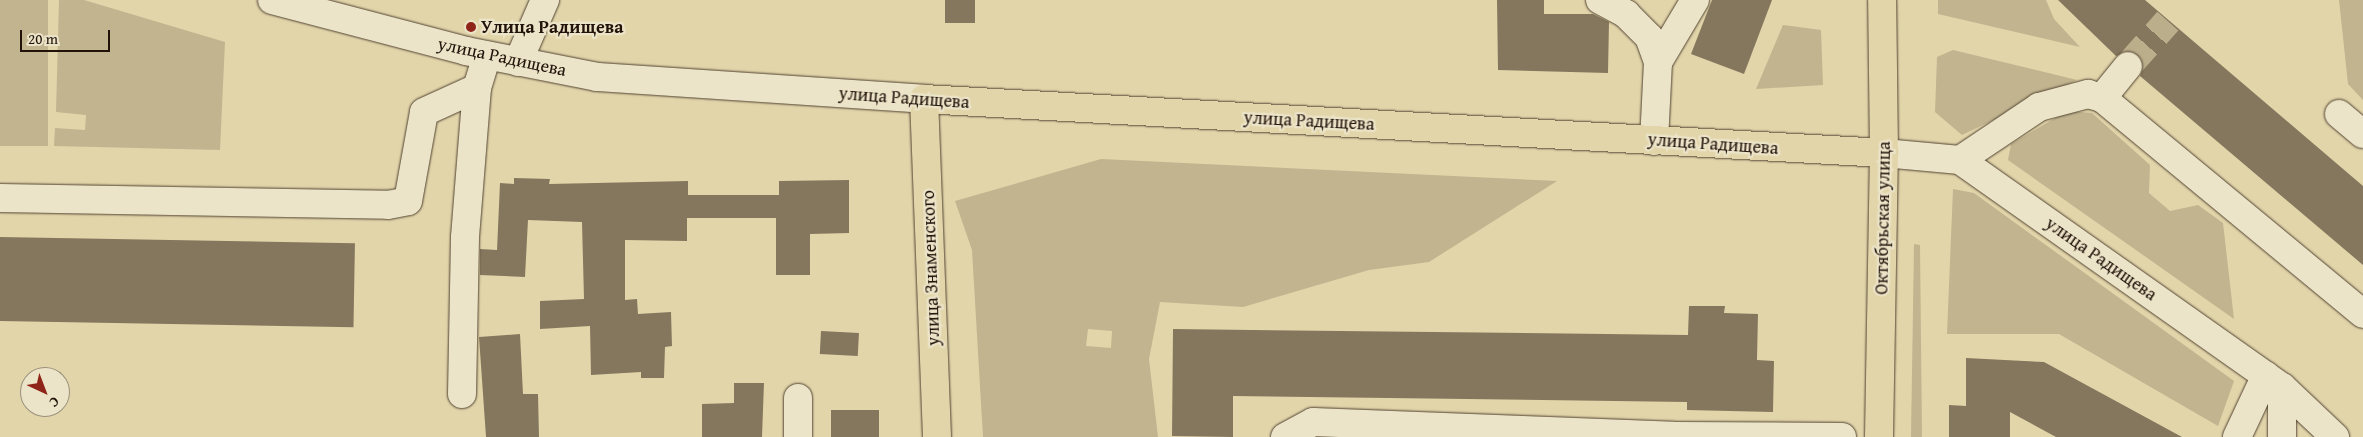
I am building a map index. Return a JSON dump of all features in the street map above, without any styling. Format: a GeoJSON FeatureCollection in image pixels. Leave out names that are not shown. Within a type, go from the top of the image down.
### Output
{"type":"FeatureCollection","features":[{"type":"Feature","properties":{"kind":"main road","name":"Октябрьская улица"},"geometry":{"type":"LineString","coordinates":[[1879,437],[1884,154],[1882,0]]}},
{"type":"Feature","properties":{"kind":"main road","name":"улица Радищева"},"geometry":{"type":"LineString","coordinates":[[924,99],[1884,154]]}},
{"type":"Feature","properties":{"kind":"main road","name":"улица Знаменского"},"geometry":{"type":"LineString","coordinates":[[924,99],[937,437]]}},
{"type":"Feature","properties":{"kind":"street"},"geometry":{"type":"LineString","coordinates":[[518,62],[545,0]]}},
{"type":"Feature","properties":{"kind":"street"},"geometry":{"type":"LineString","coordinates":[[1600,0],[1640,24],[1658,62]]}},
{"type":"Feature","properties":{"kind":"street"},"geometry":{"type":"LineString","coordinates":[[1654,141],[1658,62],[1695,0]]}},
{"type":"Feature","properties":{"kind":"street","name":"улица Радищева"},"geometry":{"type":"LineString","coordinates":[[288,2],[487,55],[597,77],[924,99]]}},
{"type":"Feature","properties":{"kind":"street"},"geometry":{"type":"LineString","coordinates":[[462,394],[466,237],[477,88],[487,55]]}},
{"type":"Feature","properties":{"kind":"street"},"geometry":{"type":"LineString","coordinates":[[2102,98],[2128,66]]}},
{"type":"Feature","properties":{"kind":"street"},"geometry":{"type":"LineString","coordinates":[[0,198],[388,205],[408,200],[424,112],[477,88]]}},
{"type":"Feature","properties":{"kind":"street"},"geometry":{"type":"LineString","coordinates":[[1960,160],[2039,107],[2088,94],[2102,98],[2363,314]]}},
{"type":"Feature","properties":{"kind":"street"},"geometry":{"type":"LineString","coordinates":[[2339,114],[2363,134]]}},
{"type":"Feature","properties":{"kind":"street","name":"улица Радищева"},"geometry":{"type":"LineString","coordinates":[[1884,154],[1960,160],[2274,381],[2335,437]]}},
{"type":"Feature","properties":{"kind":"street"},"geometry":{"type":"LineString","coordinates":[[2237,437],[2274,381]]}},
{"type":"Feature","properties":{"kind":"street"},"geometry":{"type":"LineString","coordinates":[[2274,381],[2282,437]]}},
{"type":"Feature","properties":{"kind":"street"},"geometry":{"type":"LineString","coordinates":[[798,398],[798,437]]}},
{"type":"Feature","properties":{"kind":"street"},"geometry":{"type":"LineString","coordinates":[[1285,437],[1313,422],[1673,437],[1842,437]]}},
{"type":"Feature","properties":{"kind":"shaded area"},"geometry":{"type":"Polygon","coordinates":[[[0,0],[48,0],[48,146],[0,146],[0,0]]]}},
{"type":"Feature","properties":{"kind":"shaded area"},"geometry":{"type":"Polygon","coordinates":[[[59,0],[84,0],[225,42],[220,150],[54,146],[55,128],[85,130],[86,115],[56,112],[59,0]]]}},
{"type":"Feature","properties":{"kind":"shaded area"},"geometry":{"type":"Polygon","coordinates":[[[1938,0],[2046,0],[2054,19],[2080,47],[1938,14],[1938,0]]]}},
{"type":"Feature","properties":{"kind":"shaded area"},"geometry":{"type":"Polygon","coordinates":[[[2339,0],[2363,0],[2363,100],[2348,84],[2339,0]]]}},
{"type":"Feature","properties":{"kind":"shaded area"},"geometry":{"type":"Polygon","coordinates":[[[1783,25],[1821,30],[1823,85],[1756,89],[1783,25]]]}},
{"type":"Feature","properties":{"kind":"shaded area"},"geometry":{"type":"Polygon","coordinates":[[[1953,50],[2077,80],[1962,135],[1935,112],[1937,57],[1953,50]]]}},
{"type":"Feature","properties":{"kind":"shaded area"},"geometry":{"type":"Polygon","coordinates":[[[2067,111],[2092,113],[2150,165],[2149,193],[2170,211],[2198,205],[2223,223],[2234,319],[2008,160],[2011,144],[2067,111]]]}},
{"type":"Feature","properties":{"kind":"shaded area"},"geometry":{"type":"Polygon","coordinates":[[[1101,159],[1557,181],[1429,262],[1369,270],[1243,307],[1160,302],[1149,359],[1158,437],[983,437],[972,250],[955,201],[1101,159]],[[1088,329],[1086,346],[1111,348],[1112,331],[1088,329]]]}},
{"type":"Feature","properties":{"kind":"shaded area"},"geometry":{"type":"Polygon","coordinates":[[[1953,189],[1974,193],[2234,381],[2218,426],[2059,334],[1947,334],[1953,189]]]}},
{"type":"Feature","properties":{"kind":"shaded area"},"geometry":{"type":"Polygon","coordinates":[[[1914,244],[1920,245],[1922,437],[1911,437],[1914,244]]]}},
{"type":"Feature","properties":{"kind":"building"},"geometry":{"type":"Polygon","coordinates":[[[945,0],[975,0],[975,23],[945,23],[945,0]]]}},
{"type":"Feature","properties":{"kind":"building"},"geometry":{"type":"Polygon","coordinates":[[[1497,0],[1544,0],[1544,14],[1593,14],[1609,22],[1608,73],[1498,70],[1497,0]]]}},
{"type":"Feature","properties":{"kind":"building"},"geometry":{"type":"Polygon","coordinates":[[[1712,0],[1772,0],[1744,74],[1691,54],[1712,0]]]}},
{"type":"Feature","properties":{"kind":"building"},"geometry":{"type":"Polygon","coordinates":[[[2058,0],[2145,0],[2363,186],[2363,265],[2140,76],[2143,68],[2138,54],[2130,51],[2116,56],[2058,0]]]}},
{"type":"Feature","properties":{"kind":"building"},"geometry":{"type":"Polygon","coordinates":[[[514,178],[550,179],[549,184],[688,181],[688,195],[779,195],[779,181],[849,180],[849,233],[810,234],[810,275],[776,275],[776,218],[687,218],[687,241],[625,240],[625,300],[637,299],[638,314],[671,312],[672,346],[665,347],[664,378],[641,378],[641,372],[591,375],[590,326],[540,329],[540,301],[584,299],[582,222],[528,220],[525,277],[480,275],[480,249],[497,250],[500,183],[514,184],[514,178]]]}},
{"type":"Feature","properties":{"kind":"building"},"geometry":{"type":"Polygon","coordinates":[[[0,237],[355,243],[353,327],[0,321],[0,237]]]}},
{"type":"Feature","properties":{"kind":"building"},"geometry":{"type":"Polygon","coordinates":[[[1689,306],[1725,306],[1724,313],[1758,314],[1757,360],[1774,361],[1773,412],[1687,410],[1687,402],[1233,396],[1233,437],[1172,436],[1173,329],[1688,335],[1689,306]]]}},
{"type":"Feature","properties":{"kind":"building"},"geometry":{"type":"Polygon","coordinates":[[[821,331],[859,333],[858,356],[820,354],[821,331]]]}},
{"type":"Feature","properties":{"kind":"building"},"geometry":{"type":"Polygon","coordinates":[[[520,334],[523,394],[538,394],[539,437],[486,437],[479,337],[520,334]]]}},
{"type":"Feature","properties":{"kind":"building"},"geometry":{"type":"Polygon","coordinates":[[[1966,358],[2044,362],[2182,437],[2056,437],[2010,412],[2010,437],[1949,437],[1949,405],[1966,406],[1966,358]]]}},
{"type":"Feature","properties":{"kind":"building"},"geometry":{"type":"Polygon","coordinates":[[[734,383],[764,383],[762,437],[702,437],[702,404],[734,403],[734,383]]]}},
{"type":"Feature","properties":{"kind":"building"},"geometry":{"type":"Polygon","coordinates":[[[831,410],[879,410],[879,437],[831,437],[831,410]]]}},
{"type":"Feature","properties":{"kind":"tunnel"},"geometry":{"type":"LineString","coordinates":[[2128,66],[2168,21]]}},
{"type":"Feature","properties":{"kind":"place","name":"Улица Радищева"},"geometry":{"type":"Point","coordinates":[471,27]}}]}
